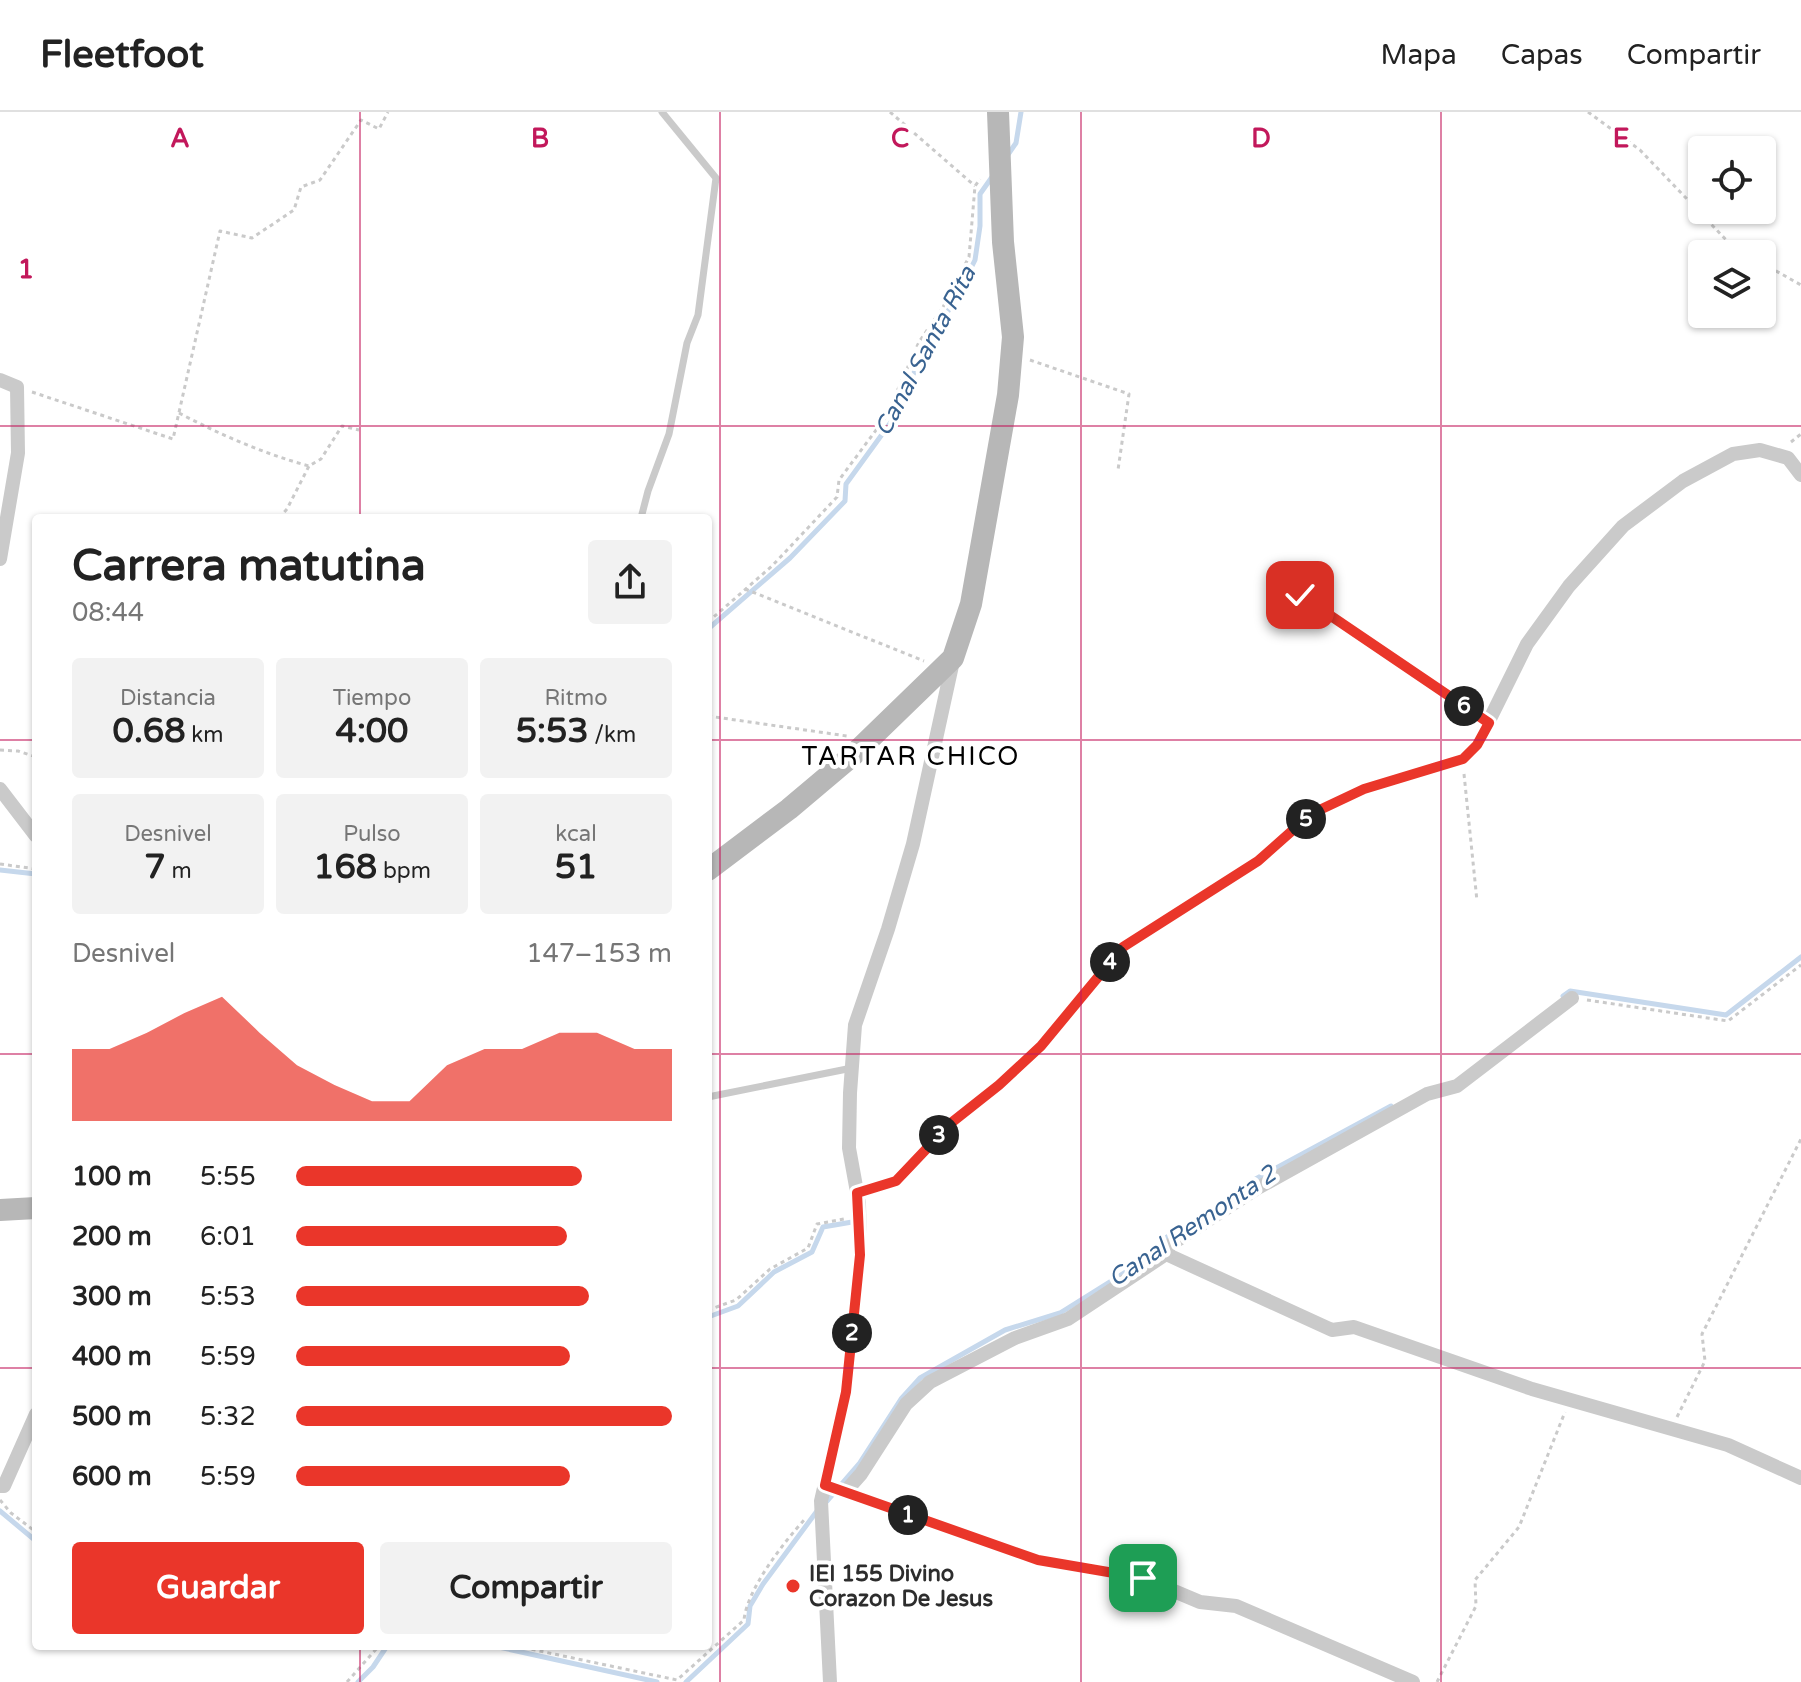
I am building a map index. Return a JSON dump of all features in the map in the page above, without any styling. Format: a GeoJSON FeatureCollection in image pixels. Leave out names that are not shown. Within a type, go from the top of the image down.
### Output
{"type":"FeatureCollection","features":[{"type":"Feature","properties":{"kind":"street"},"geometry":{"type":"LineString","coordinates":[[830,1682],[821,1501],[846,1392],[860,1255],[857,1193],[849,1148],[855,1025],[913,844],[948,663],[974,590],[1008,395],[1013,337],[1003,242],[998,112]]}},
{"type":"Feature","properties":{"kind":"street"},"geometry":{"type":"LineString","coordinates":[[0,380],[17,387],[18,453],[0,559]]}},
{"type":"Feature","properties":{"kind":"street"},"geometry":{"type":"LineString","coordinates":[[857,1193],[896,1181],[951,1123],[1041,1046],[1123,947],[1258,861],[1311,814],[1364,789],[1463,759],[1477,745],[1527,644],[1569,586],[1623,526],[1683,481],[1733,454],[1760,450],[1788,458],[1801,475]]}},
{"type":"Feature","properties":{"kind":"street"},"geometry":{"type":"LineString","coordinates":[[712,867],[789,809],[869,740],[948,663]]}},
{"type":"Feature","properties":{"kind":"street"},"geometry":{"type":"LineString","coordinates":[[0,789],[32,831]]}},
{"type":"Feature","properties":{"kind":"street"},"geometry":{"type":"LineString","coordinates":[[845,1492],[861,1474],[906,1404],[930,1382],[1015,1338],[1068,1319],[1166,1254],[1170,1245],[1256,1189],[1427,1094],[1457,1086],[1572,998]]}},
{"type":"Feature","properties":{"kind":"street"},"geometry":{"type":"LineString","coordinates":[[0,1210],[32,1208]]}},
{"type":"Feature","properties":{"kind":"street"},"geometry":{"type":"LineString","coordinates":[[1166,1254],[1332,1330],[1354,1327],[1532,1389],[1672,1427],[1728,1445],[1801,1478]]}},
{"type":"Feature","properties":{"kind":"street"},"geometry":{"type":"LineString","coordinates":[[0,1486],[4,1486],[32,1423]]}},
{"type":"Feature","properties":{"kind":"street"},"geometry":{"type":"LineString","coordinates":[[825,1485],[1038,1560],[1143,1578],[1200,1602],[1236,1606],[1413,1682]]}},
{"type":"Feature","properties":{"kind":"lane"},"geometry":{"type":"LineString","coordinates":[[642,514],[669,434],[687,343],[698,315],[716,178],[662,112]]}},
{"type":"Feature","properties":{"kind":"lane"},"geometry":{"type":"LineString","coordinates":[[712,1096],[852,1068]]}},
{"type":"Feature","properties":{"kind":"path"},"geometry":{"type":"LineString","coordinates":[[17,387],[173,439],[220,231],[252,238],[294,210],[301,187],[320,180],[361,120],[379,129],[388,112]]}},
{"type":"Feature","properties":{"kind":"path"},"geometry":{"type":"LineString","coordinates":[[890,112],[975,186]]}},
{"type":"Feature","properties":{"kind":"path"},"geometry":{"type":"LineString","coordinates":[[1588,112],[1640,150],[1726,240]]}},
{"type":"Feature","properties":{"kind":"path"},"geometry":{"type":"LineString","coordinates":[[712,618],[772,566],[837,497],[839,480],[885,418],[919,342],[943,307],[969,257],[975,186],[1001,152]]}},
{"type":"Feature","properties":{"kind":"path"},"geometry":{"type":"LineString","coordinates":[[1776,271],[1801,285]]}},
{"type":"Feature","properties":{"kind":"path"},"geometry":{"type":"LineString","coordinates":[[1012,353],[1129,394],[1118,470]]}},
{"type":"Feature","properties":{"kind":"path"},"geometry":{"type":"LineString","coordinates":[[179,413],[270,455],[309,466]]}},
{"type":"Feature","properties":{"kind":"path"},"geometry":{"type":"LineString","coordinates":[[283,514],[309,466],[321,459],[342,426],[359,430]]}},
{"type":"Feature","properties":{"kind":"path"},"geometry":{"type":"LineString","coordinates":[[745,589],[948,663]]}},
{"type":"Feature","properties":{"kind":"path"},"geometry":{"type":"LineString","coordinates":[[1300,595],[1489,723]]}},
{"type":"Feature","properties":{"kind":"path"},"geometry":{"type":"LineString","coordinates":[[712,717],[869,740]]}},
{"type":"Feature","properties":{"kind":"path"},"geometry":{"type":"LineString","coordinates":[[0,750],[32,756]]}},
{"type":"Feature","properties":{"kind":"path"},"geometry":{"type":"LineString","coordinates":[[1463,759],[1477,901]]}},
{"type":"Feature","properties":{"kind":"path"},"geometry":{"type":"LineString","coordinates":[[0,864],[32,868]]}},
{"type":"Feature","properties":{"kind":"path"},"geometry":{"type":"LineString","coordinates":[[1572,998],[1728,1021],[1801,965]]}},
{"type":"Feature","properties":{"kind":"path"},"geometry":{"type":"LineString","coordinates":[[1672,1427],[1705,1361],[1702,1334],[1801,1139]]}},
{"type":"Feature","properties":{"kind":"path"},"geometry":{"type":"LineString","coordinates":[[712,1309],[736,1300],[770,1269],[808,1248],[817,1224],[859,1216]]}},
{"type":"Feature","properties":{"kind":"path"},"geometry":{"type":"LineString","coordinates":[[1437,1682],[1476,1606],[1475,1580],[1519,1527],[1570,1399]]}},
{"type":"Feature","properties":{"kind":"path"},"geometry":{"type":"LineString","coordinates":[[0,1499],[11,1513],[32,1529]]}},
{"type":"Feature","properties":{"kind":"path"},"geometry":{"type":"LineString","coordinates":[[712,1649],[744,1620],[746,1605],[758,1583],[821,1501]]}},
{"type":"Feature","properties":{"kind":"path"},"geometry":{"type":"LineString","coordinates":[[347,1682],[375,1650]]}},
{"type":"Feature","properties":{"kind":"path"},"geometry":{"type":"LineString","coordinates":[[535,1650],[677,1680],[710,1650]]}},
{"type":"Feature","properties":{"kind":"waterway","name":"Canal Santa Rita"},"geometry":{"type":"LineString","coordinates":[[1007,156],[1016,143],[1021,112]]}},
{"type":"Feature","properties":{"kind":"waterway","name":"Canal Santa Rita"},"geometry":{"type":"LineString","coordinates":[[712,626],[790,558],[845,501],[846,484],[891,422],[925,349],[975,260],[980,226],[980,194],[992,177]]}},
{"type":"Feature","properties":{"kind":"waterway"},"geometry":{"type":"LineString","coordinates":[[0,870],[32,874]]}},
{"type":"Feature","properties":{"kind":"waterway","name":"Canal Remonta 2"},"geometry":{"type":"LineString","coordinates":[[1563,996],[1570,991],[1726,1015],[1801,957]]}},
{"type":"Feature","properties":{"kind":"waterway","name":"Canal Remonta 2"},"geometry":{"type":"LineString","coordinates":[[1226,1201],[1250,1182],[1391,1106]]}},
{"type":"Feature","properties":{"kind":"waterway"},"geometry":{"type":"LineString","coordinates":[[712,1316],[738,1306],[774,1272],[812,1252],[823,1227],[858,1221]]}},
{"type":"Feature","properties":{"kind":"waterway","name":"Canal Remonta 2"},"geometry":{"type":"LineString","coordinates":[[827,1501],[859,1464],[901,1399],[920,1378],[1005,1330],[1060,1313],[1153,1255],[1162,1240],[1191,1223]]}},
{"type":"Feature","properties":{"kind":"waterway"},"geometry":{"type":"LineString","coordinates":[[0,1511],[32,1538]]}},
{"type":"Feature","properties":{"kind":"waterway","name":"Canal Remonta 2"},"geometry":{"type":"LineString","coordinates":[[686,1682],[748,1624],[750,1606],[763,1584],[817,1511]]}},
{"type":"Feature","properties":{"kind":"waterway","name":"Canal Remonta 2"},"geometry":{"type":"LineString","coordinates":[[358,1682],[384,1650]]}},
{"type":"Feature","properties":{"kind":"waterway","name":"Canal Remonta 2"},"geometry":{"type":"LineString","coordinates":[[512,1650],[657,1682]]}},
{"type":"Feature","properties":{"kind":"place","name":"IEI 155 Divino Corazon De Jesus"},"geometry":{"type":"Point","coordinates":[793,1586]}},
{"type":"Feature","properties":{"kind":"district","name":"TARTAR CHICO"},"geometry":{"type":"Point","coordinates":[911,756]}},
{"type":"Feature","properties":{"kind":"route"},"geometry":{"type":"LineString","coordinates":[[1143,1578],[1038,1560],[825,1485],[846,1392],[860,1255],[857,1193],[896,1181],[951,1123],[1041,1046],[1123,947],[1258,861],[1311,814],[1364,789],[1463,759],[1477,745],[1489,723],[1300,595]]}}]}
